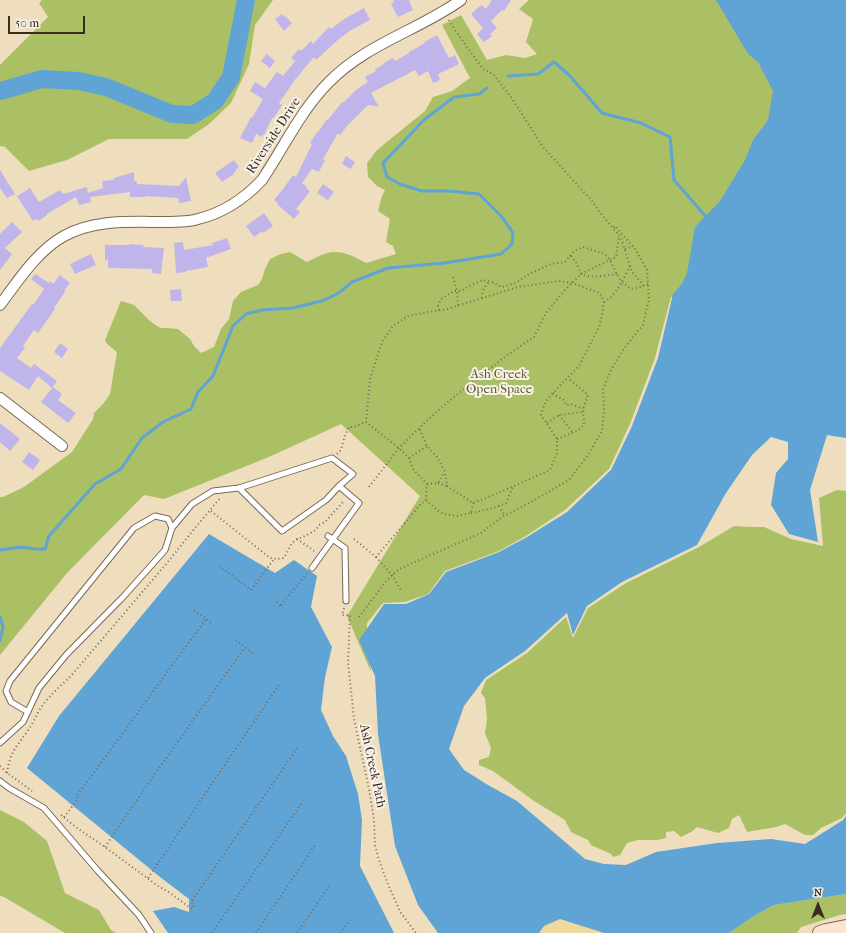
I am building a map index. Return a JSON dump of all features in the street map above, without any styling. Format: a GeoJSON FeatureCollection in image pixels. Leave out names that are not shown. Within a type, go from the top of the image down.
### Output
{"type":"FeatureCollection","features":[{"type":"Feature","properties":{"kind":"street","name":"Riverside Drive"},"geometry":{"type":"LineString","coordinates":[[0,305],[18,280],[46,249],[63,237],[77,230],[85,227],[114,222],[172,222],[197,220],[216,213],[235,203],[254,189],[262,180],[305,110],[332,79],[366,53],[444,12],[461,0]]}},
{"type":"Feature","properties":{"kind":"street"},"geometry":{"type":"LineString","coordinates":[[0,398],[62,446]]}},
{"type":"Feature","properties":{"kind":"street"},"geometry":{"type":"LineString","coordinates":[[820,933],[846,927]]}},
{"type":"Feature","properties":{"kind":"lane"},"geometry":{"type":"LineString","coordinates":[[0,743],[23,722],[39,688],[66,655],[123,597],[165,550],[172,528],[192,504],[213,491],[238,488],[332,458],[353,474],[326,500],[282,531],[238,488]]}},
{"type":"Feature","properties":{"kind":"lane"},"geometry":{"type":"LineString","coordinates":[[312,568],[359,503],[339,486]]}},
{"type":"Feature","properties":{"kind":"lane"},"geometry":{"type":"LineString","coordinates":[[28,712],[11,702],[6,691],[10,681],[134,528],[155,516],[168,519],[172,528]]}},
{"type":"Feature","properties":{"kind":"lane"},"geometry":{"type":"LineString","coordinates":[[328,536],[345,548],[346,601]]}},
{"type":"Feature","properties":{"kind":"lane"},"geometry":{"type":"LineString","coordinates":[[0,781],[8,788],[44,808],[138,915],[151,933]]}},
{"type":"Feature","properties":{"kind":"path"},"geometry":{"type":"LineString","coordinates":[[444,12],[483,69],[493,74],[510,97],[543,147],[592,201],[621,238],[632,272],[644,286]]}},
{"type":"Feature","properties":{"kind":"path"},"geometry":{"type":"LineString","coordinates":[[359,617],[387,580],[399,569],[481,533],[505,516],[569,480],[588,455],[602,431],[604,409],[603,389],[612,368],[621,353],[643,325],[649,299],[647,270],[633,246],[616,226],[613,228]]}},
{"type":"Feature","properties":{"kind":"path"},"geometry":{"type":"LineString","coordinates":[[369,487],[399,448],[444,405],[506,356],[534,338],[546,312],[581,274],[616,257],[619,236]]}},
{"type":"Feature","properties":{"kind":"path"},"geometry":{"type":"LineString","coordinates":[[439,310],[438,306],[441,299],[454,291],[461,291],[483,280],[502,286],[516,283],[527,275],[551,264],[566,262],[574,252],[582,246],[605,254],[622,282],[631,289],[648,284]]}},
{"type":"Feature","properties":{"kind":"path"},"geometry":{"type":"LineString","coordinates":[[624,249],[633,246]]}},
{"type":"Feature","properties":{"kind":"path"},"geometry":{"type":"LineString","coordinates":[[571,256],[576,262],[581,274]]}},
{"type":"Feature","properties":{"kind":"path"},"geometry":{"type":"LineString","coordinates":[[604,302],[611,298],[622,282],[630,266]]}},
{"type":"Feature","properties":{"kind":"path"},"geometry":{"type":"LineString","coordinates":[[581,274],[593,276],[617,274]]}},
{"type":"Feature","properties":{"kind":"path"},"geometry":{"type":"LineString","coordinates":[[453,277],[457,291],[458,306]]}},
{"type":"Feature","properties":{"kind":"path"},"geometry":{"type":"LineString","coordinates":[[482,298],[482,292],[489,281]]}},
{"type":"Feature","properties":{"kind":"path"},"geometry":{"type":"LineString","coordinates":[[366,422],[370,378],[382,342],[394,326],[408,316],[423,312],[447,309],[518,287],[559,281],[572,283],[600,293],[604,302],[600,325],[579,366],[553,392],[544,405],[541,415],[557,439],[557,453],[550,470],[472,503]]}},
{"type":"Feature","properties":{"kind":"path"},"geometry":{"type":"LineString","coordinates":[[500,293],[504,286]]}},
{"type":"Feature","properties":{"kind":"path"},"geometry":{"type":"LineString","coordinates":[[557,439],[577,431],[584,425],[583,409],[588,395],[568,378]]}},
{"type":"Feature","properties":{"kind":"path"},"geometry":{"type":"LineString","coordinates":[[553,392],[558,397],[563,399],[566,405],[571,404],[583,409]]}},
{"type":"Feature","properties":{"kind":"path"},"geometry":{"type":"LineString","coordinates":[[547,424],[559,415],[583,412]]}},
{"type":"Feature","properties":{"kind":"path"},"geometry":{"type":"LineString","coordinates":[[559,415],[573,433]]}},
{"type":"Feature","properties":{"kind":"path"},"geometry":{"type":"LineString","coordinates":[[366,422],[399,448],[409,458],[413,469],[427,484],[426,500],[420,505],[376,557]]}},
{"type":"Feature","properties":{"kind":"path"},"geometry":{"type":"LineString","coordinates":[[332,458],[341,450],[349,427],[354,427],[366,422]]}},
{"type":"Feature","properties":{"kind":"path"},"geometry":{"type":"LineString","coordinates":[[419,428],[427,446],[437,457],[445,472],[447,486]]}},
{"type":"Feature","properties":{"kind":"path"},"geometry":{"type":"LineString","coordinates":[[409,458],[427,446]]}},
{"type":"Feature","properties":{"kind":"path"},"geometry":{"type":"LineString","coordinates":[[438,483],[445,472]]}},
{"type":"Feature","properties":{"kind":"path"},"geometry":{"type":"LineString","coordinates":[[427,484],[438,483],[447,486],[472,503]]}},
{"type":"Feature","properties":{"kind":"path"},"geometry":{"type":"LineString","coordinates":[[426,500],[438,511],[444,514],[457,516],[493,508],[506,503],[513,486]]}},
{"type":"Feature","properties":{"kind":"path"},"geometry":{"type":"LineString","coordinates":[[7,773],[12,753],[41,708],[54,692],[70,677],[167,564],[227,490]]}},
{"type":"Feature","properties":{"kind":"path"},"geometry":{"type":"LineString","coordinates":[[471,512],[472,503]]}},
{"type":"Feature","properties":{"kind":"path"},"geometry":{"type":"LineString","coordinates":[[499,506],[505,516]]}},
{"type":"Feature","properties":{"kind":"path"},"geometry":{"type":"LineString","coordinates":[[297,539],[315,552]]}},
{"type":"Feature","properties":{"kind":"path"},"geometry":{"type":"LineString","coordinates":[[354,539],[376,557],[392,575],[402,592]]}},
{"type":"Feature","properties":{"kind":"path"},"geometry":{"type":"LineString","coordinates":[[219,566],[251,590],[274,559]]}},
{"type":"Feature","properties":{"kind":"path"},"geometry":{"type":"LineString","coordinates":[[281,605],[312,568]]}},
{"type":"Feature","properties":{"kind":"path","name":"Ash Creek Path"},"geometry":{"type":"LineString","coordinates":[[346,601],[342,615],[350,615],[348,662],[354,719],[372,804],[375,845],[389,887],[402,913],[416,933]]}},
{"type":"Feature","properties":{"kind":"path"},"geometry":{"type":"LineString","coordinates":[[277,602],[283,608]]}},
{"type":"Feature","properties":{"kind":"path"},"geometry":{"type":"LineString","coordinates":[[194,610],[213,624]]}},
{"type":"Feature","properties":{"kind":"path"},"geometry":{"type":"LineString","coordinates":[[64,817],[78,798],[76,797],[206,619]]}},
{"type":"Feature","properties":{"kind":"path"},"geometry":{"type":"LineString","coordinates":[[236,640],[255,655]]}},
{"type":"Feature","properties":{"kind":"path"},"geometry":{"type":"LineString","coordinates":[[105,847],[245,647]]}},
{"type":"Feature","properties":{"kind":"path"},"geometry":{"type":"LineString","coordinates":[[148,878],[279,685]]}},
{"type":"Feature","properties":{"kind":"path"},"geometry":{"type":"LineString","coordinates":[[58,812],[77,828],[192,909],[194,904],[191,902],[298,747]]}},
{"type":"Feature","properties":{"kind":"path"},"geometry":{"type":"LineString","coordinates":[[0,766],[7,773],[36,794]]}},
{"type":"Feature","properties":{"kind":"path"},"geometry":{"type":"LineString","coordinates":[[212,933],[303,801]]}},
{"type":"Feature","properties":{"kind":"path"},"geometry":{"type":"LineString","coordinates":[[256,933],[315,845]]}},
{"type":"Feature","properties":{"kind":"path"},"geometry":{"type":"LineString","coordinates":[[297,933],[329,886]]}},
{"type":"Feature","properties":{"kind":"path"},"geometry":{"type":"LineString","coordinates":[[340,933],[350,920]]}},
{"type":"Feature","properties":{"kind":"green space"},"geometry":{"type":"Polygon","coordinates":[[[42,0],[273,0],[255,25],[249,64],[231,103],[209,124],[187,139],[109,139],[67,160],[29,171],[5,147],[0,146],[0,65],[48,17],[39,3],[42,0]]]}},
{"type":"Feature","properties":{"kind":"green space","name":"Ash Creek Open Space"},"geometry":{"type":"Polygon","coordinates":[[[529,0],[729,0],[780,94],[774,119],[678,298],[671,297],[655,358],[630,424],[609,469],[565,510],[526,536],[499,551],[445,571],[428,594],[405,602],[383,603],[367,623],[371,672],[347,616],[420,496],[341,424],[269,457],[164,499],[144,495],[67,573],[0,655],[0,497],[24,487],[72,452],[93,419],[94,413],[110,394],[117,352],[107,344],[105,340],[121,301],[134,305],[150,321],[160,328],[178,329],[190,339],[201,353],[214,347],[221,329],[229,319],[233,301],[241,292],[258,285],[270,259],[290,252],[307,262],[330,252],[341,252],[351,255],[366,263],[396,254],[393,246],[386,242],[390,219],[378,211],[385,190],[377,186],[368,177],[367,163],[377,150],[425,111],[433,97],[452,91],[470,78],[442,25],[461,15],[487,60],[506,55],[525,58],[537,54],[526,42],[533,19],[519,9],[529,0]]]}},
{"type":"Feature","properties":{"kind":"green space"},"geometry":{"type":"Polygon","coordinates":[[[837,490],[846,491],[846,813],[842,818],[821,828],[813,835],[805,835],[785,824],[747,832],[739,815],[732,819],[729,828],[718,833],[697,827],[681,837],[674,831],[666,832],[666,838],[657,840],[638,840],[627,843],[620,855],[613,857],[611,854],[591,845],[588,840],[571,832],[565,820],[534,801],[493,771],[479,765],[479,760],[489,757],[491,748],[485,733],[487,719],[485,698],[481,693],[486,680],[527,653],[566,617],[573,638],[588,608],[626,583],[699,547],[734,526],[764,527],[791,539],[823,546],[819,498],[837,490]]]}},
{"type":"Feature","properties":{"kind":"green space"},"geometry":{"type":"Polygon","coordinates":[[[0,810],[24,822],[47,841],[65,893],[99,910],[111,930],[116,933],[65,933],[0,896],[0,810]]]}},
{"type":"Feature","properties":{"kind":"green space"},"geometry":{"type":"Polygon","coordinates":[[[846,894],[846,914],[801,927],[797,933],[729,933],[754,916],[774,905],[846,894]]]}},
{"type":"Feature","properties":{"kind":"sand"},"geometry":{"type":"Polygon","coordinates":[[[560,919],[604,933],[539,933],[544,926],[560,919]]]}},
{"type":"Feature","properties":{"kind":"water"},"geometry":{"type":"Polygon","coordinates":[[[716,0],[846,0],[846,438],[827,435],[810,490],[818,542],[789,534],[771,505],[776,473],[788,459],[788,442],[771,437],[752,455],[726,493],[697,545],[622,582],[587,606],[573,635],[567,613],[525,651],[485,678],[464,706],[449,749],[464,770],[517,801],[585,859],[604,864],[626,865],[656,852],[717,843],[771,839],[805,844],[843,820],[846,816],[846,894],[774,905],[754,916],[729,933],[604,933],[560,919],[544,926],[539,933],[438,933],[418,905],[395,846],[378,734],[375,676],[359,640],[384,604],[406,604],[429,594],[446,572],[499,552],[527,537],[567,512],[611,470],[632,426],[658,358],[673,294],[682,284],[687,273],[695,227],[720,201],[745,160],[753,140],[768,120],[773,91],[758,62],[748,54],[716,0]]]}},
{"type":"Feature","properties":{"kind":"water"},"geometry":{"type":"Polygon","coordinates":[[[209,534],[275,573],[294,560],[317,576],[311,607],[332,647],[325,677],[321,710],[333,736],[346,756],[358,794],[362,820],[360,866],[394,933],[168,933],[153,911],[174,907],[189,912],[189,899],[27,768],[59,716],[209,534]]]}},
{"type":"Feature","properties":{"kind":"building"},"geometry":{"type":"Polygon","coordinates":[[[393,0],[409,0],[413,10],[398,17],[391,4],[394,2],[393,0]]]}},
{"type":"Feature","properties":{"kind":"building"},"geometry":{"type":"Polygon","coordinates":[[[492,0],[511,0],[504,11],[502,10],[491,21],[497,28],[490,34],[492,36],[484,42],[477,34],[483,28],[471,14],[481,5],[486,9],[492,0]]]}},
{"type":"Feature","properties":{"kind":"building"},"geometry":{"type":"Polygon","coordinates":[[[364,8],[370,20],[351,30],[316,60],[314,57],[293,82],[279,103],[282,105],[274,118],[272,118],[264,135],[263,134],[262,137],[256,134],[252,143],[240,138],[263,99],[250,91],[255,82],[265,88],[277,72],[283,76],[295,61],[291,58],[299,49],[301,51],[311,41],[313,44],[329,27],[331,29],[344,19],[364,8]]]}},
{"type":"Feature","properties":{"kind":"building"},"geometry":{"type":"Polygon","coordinates":[[[282,14],[292,23],[284,31],[275,19],[282,14]]]}},
{"type":"Feature","properties":{"kind":"building"},"geometry":{"type":"Polygon","coordinates":[[[437,35],[449,58],[455,55],[459,64],[438,74],[440,80],[433,83],[428,71],[419,76],[415,70],[371,93],[379,107],[369,105],[347,126],[340,135],[338,133],[323,159],[325,160],[319,172],[312,169],[302,183],[310,191],[296,209],[300,212],[294,219],[274,200],[293,175],[296,177],[312,144],[310,143],[327,119],[328,120],[342,102],[343,103],[357,89],[368,82],[365,77],[376,71],[375,69],[393,58],[395,61],[437,35]]]}},
{"type":"Feature","properties":{"kind":"building"},"geometry":{"type":"Polygon","coordinates":[[[267,54],[275,61],[270,68],[261,61],[267,54]]]}},
{"type":"Feature","properties":{"kind":"building"},"geometry":{"type":"Polygon","coordinates":[[[346,156],[355,162],[351,169],[342,164],[346,156]]]}},
{"type":"Feature","properties":{"kind":"building"},"geometry":{"type":"Polygon","coordinates":[[[234,160],[239,167],[233,173],[234,174],[222,182],[215,173],[234,160]]]}},
{"type":"Feature","properties":{"kind":"building"},"geometry":{"type":"Polygon","coordinates":[[[0,170],[15,194],[7,198],[0,188],[0,170]]]}},
{"type":"Feature","properties":{"kind":"building"},"geometry":{"type":"Polygon","coordinates":[[[134,172],[134,181],[137,181],[137,184],[179,186],[186,177],[191,201],[179,203],[178,198],[145,196],[130,197],[130,192],[90,197],[91,202],[79,205],[76,197],[47,214],[39,221],[37,219],[33,221],[17,196],[30,188],[39,202],[60,190],[63,194],[87,187],[88,193],[103,188],[102,181],[114,180],[114,178],[134,172]]]}},
{"type":"Feature","properties":{"kind":"building"},"geometry":{"type":"Polygon","coordinates":[[[323,184],[334,192],[328,200],[317,193],[323,184]]]}},
{"type":"Feature","properties":{"kind":"building"},"geometry":{"type":"Polygon","coordinates":[[[264,213],[273,226],[254,237],[246,226],[264,213]]]}},
{"type":"Feature","properties":{"kind":"building"},"geometry":{"type":"Polygon","coordinates":[[[12,222],[22,232],[5,248],[12,254],[0,270],[0,234],[12,222]]]}},
{"type":"Feature","properties":{"kind":"building"},"geometry":{"type":"Polygon","coordinates":[[[227,238],[231,249],[206,258],[208,267],[176,273],[174,243],[183,242],[184,250],[213,245],[212,243],[227,238]]]}},
{"type":"Feature","properties":{"kind":"building"},"geometry":{"type":"Polygon","coordinates":[[[105,245],[144,245],[143,247],[164,248],[161,274],[152,273],[152,269],[108,268],[108,259],[105,261],[105,245]]]}},
{"type":"Feature","properties":{"kind":"building"},"geometry":{"type":"Polygon","coordinates":[[[91,254],[96,265],[75,274],[70,264],[91,254]]]}},
{"type":"Feature","properties":{"kind":"building"},"geometry":{"type":"Polygon","coordinates":[[[35,274],[53,284],[60,275],[70,283],[54,308],[55,309],[38,333],[34,330],[23,346],[25,348],[17,358],[31,368],[34,364],[57,381],[52,388],[38,376],[29,390],[0,371],[0,348],[44,289],[31,279],[35,274]]]}},
{"type":"Feature","properties":{"kind":"building"},"geometry":{"type":"Polygon","coordinates":[[[181,289],[182,301],[171,301],[170,290],[181,289]]]}},
{"type":"Feature","properties":{"kind":"building"},"geometry":{"type":"Polygon","coordinates":[[[60,343],[68,349],[62,358],[54,352],[60,343]]]}},
{"type":"Feature","properties":{"kind":"building"},"geometry":{"type":"Polygon","coordinates":[[[53,387],[62,394],[58,400],[76,413],[68,423],[41,402],[53,387]]]}},
{"type":"Feature","properties":{"kind":"building"},"geometry":{"type":"Polygon","coordinates":[[[0,423],[20,439],[10,451],[0,442],[0,423]]]}},
{"type":"Feature","properties":{"kind":"building"},"geometry":{"type":"Polygon","coordinates":[[[29,452],[40,460],[33,470],[22,462],[29,452]]]}},
{"type":"Feature","properties":{"kind":"waterway"},"geometry":{"type":"LineString","coordinates":[[0,91],[42,79],[79,81],[106,87],[172,114],[193,115],[215,101],[231,77],[246,0]]}},
{"type":"Feature","properties":{"kind":"waterway"},"geometry":{"type":"LineString","coordinates":[[508,76],[538,74],[554,62],[569,75],[602,113],[641,123],[670,137],[674,180],[708,219]]}},
{"type":"Feature","properties":{"kind":"waterway"},"geometry":{"type":"LineString","coordinates":[[0,550],[21,547],[45,549],[49,536],[95,484],[121,469],[142,438],[163,422],[191,409],[198,392],[213,376],[233,326],[246,314],[262,310],[293,308],[325,300],[340,292],[352,282],[388,268],[445,263],[501,254],[512,244],[513,233],[502,217],[479,194],[449,191],[422,191],[400,184],[387,177],[383,163],[425,119],[454,97],[479,94],[487,88]]}},
{"type":"Feature","properties":{"kind":"waterway"},"geometry":{"type":"LineString","coordinates":[[0,617],[3,627],[0,641]]}}]}
